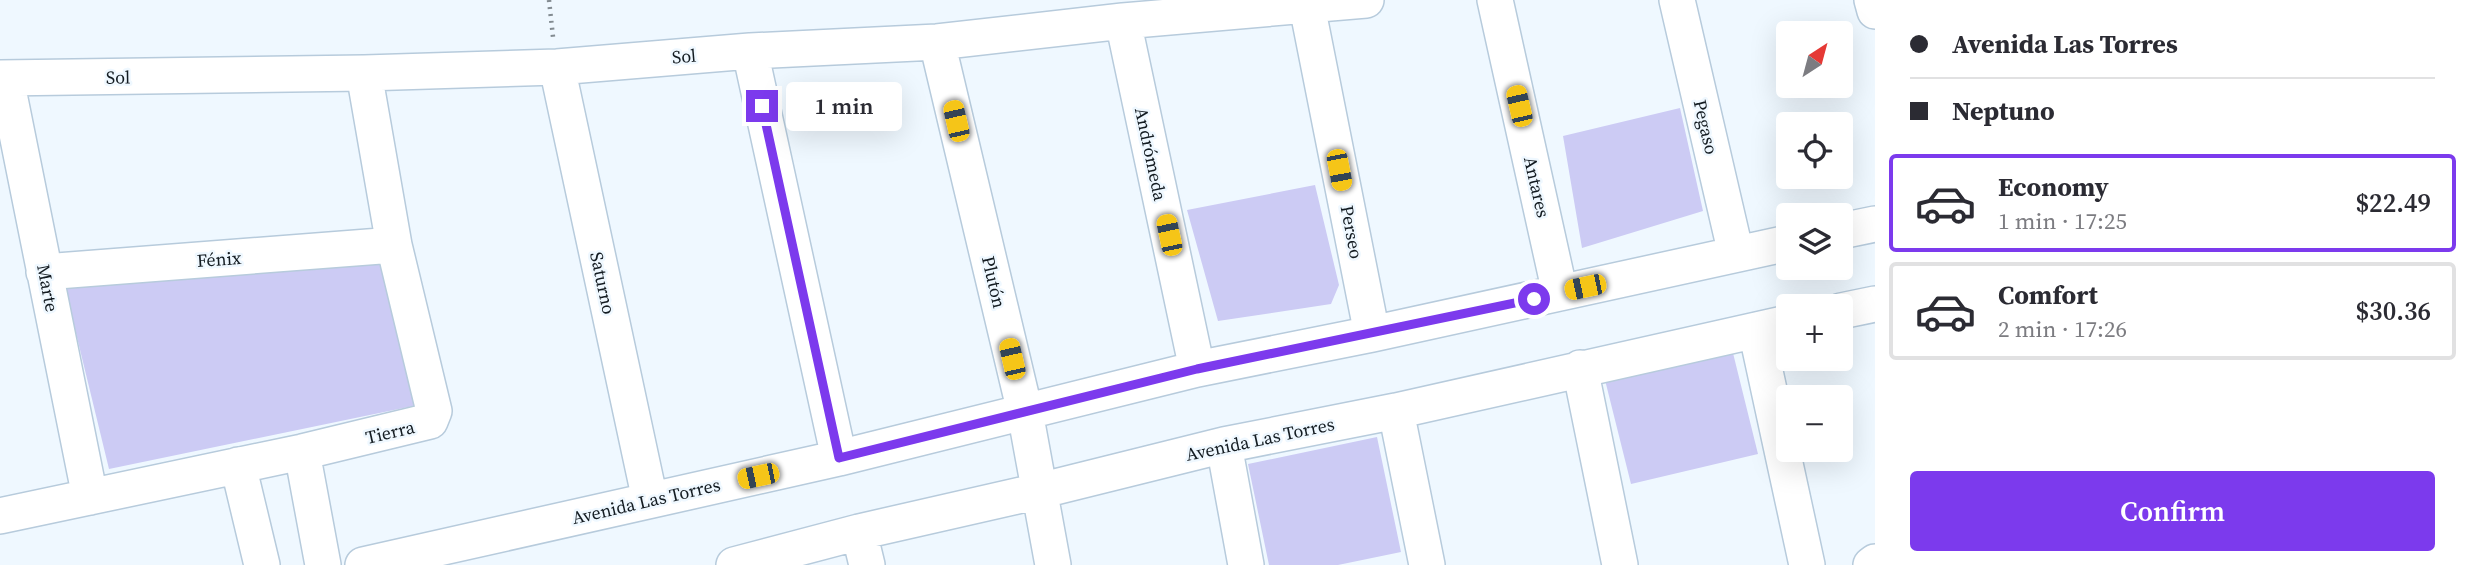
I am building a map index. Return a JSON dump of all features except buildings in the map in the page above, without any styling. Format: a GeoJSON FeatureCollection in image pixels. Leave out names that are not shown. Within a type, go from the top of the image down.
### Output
{"type":"FeatureCollection","features":[{"type":"Feature","properties":{"kind":"street","name":"Sol"},"geometry":{"type":"LineString","coordinates":[[3,79],[364,73],[557,66],[750,51],[937,42],[1123,21],[1217,6],[1307,6],[1366,0]]}},
{"type":"Feature","properties":{"kind":"street","name":"Antares"},"geometry":{"type":"LineString","coordinates":[[1495,0],[1560,293]]}},
{"type":"Feature","properties":{"kind":"street","name":"Pegaso"},"geometry":{"type":"LineString","coordinates":[[1677,0],[1736,254]]}},
{"type":"Feature","properties":{"kind":"street"},"geometry":{"type":"LineString","coordinates":[[1872,0],[1875,12]]}},
{"type":"Feature","properties":{"kind":"street","name":"Perseo"},"geometry":{"type":"LineString","coordinates":[[1307,6],[1372,334]]}},
{"type":"Feature","properties":{"kind":"street","name":"Andrómeda"},"geometry":{"type":"LineString","coordinates":[[1123,21],[1197,369]]}},
{"type":"Feature","properties":{"kind":"street","name":"Plutón"},"geometry":{"type":"LineString","coordinates":[[937,42],[1025,412],[1053,565]]}},
{"type":"Feature","properties":{"kind":"street"},"geometry":{"type":"LineString","coordinates":[[750,51],[839,458]]}},
{"type":"Feature","properties":{"kind":"street","name":"Saturno"},"geometry":{"type":"LineString","coordinates":[[557,66],[650,500]]}},
{"type":"Feature","properties":{"kind":"street","name":"Tierra"},"geometry":{"type":"LineString","coordinates":[[0,516],[428,423],[434,411],[394,245],[364,73]]}},
{"type":"Feature","properties":{"kind":"street","name":"Marte"},"geometry":{"type":"LineString","coordinates":[[3,79],[90,497]]}},
{"type":"Feature","properties":{"kind":"street"},"geometry":{"type":"LineString","coordinates":[[1853,229],[1875,224]]}},
{"type":"Feature","properties":{"kind":"street","name":"Fénix"},"geometry":{"type":"LineString","coordinates":[[44,272],[394,245]]}},
{"type":"Feature","properties":{"kind":"street","name":"Avenida Las Torres"},"geometry":{"type":"LineString","coordinates":[[363,565],[839,458],[1197,369],[1372,334],[1776,246]]}},
{"type":"Feature","properties":{"kind":"street"},"geometry":{"type":"LineString","coordinates":[[1853,309],[1875,304]]}},
{"type":"Feature","properties":{"kind":"street","name":"Avenida Las Torres"},"geometry":{"type":"LineString","coordinates":[[734,565],[863,549],[1039,492],[1223,445],[1396,411],[1772,326]]}},
{"type":"Feature","properties":{"kind":"street"},"geometry":{"type":"LineString","coordinates":[[1772,326],[1807,565]]}},
{"type":"Feature","properties":{"kind":"street"},"geometry":{"type":"LineString","coordinates":[[1580,368],[1620,565]]}},
{"type":"Feature","properties":{"kind":"street"},"geometry":{"type":"LineString","coordinates":[[1396,411],[1427,565]]}},
{"type":"Feature","properties":{"kind":"street"},"geometry":{"type":"LineString","coordinates":[[1223,445],[1246,565]]}},
{"type":"Feature","properties":{"kind":"street"},"geometry":{"type":"LineString","coordinates":[[302,452],[323,565]]}},
{"type":"Feature","properties":{"kind":"street"},"geometry":{"type":"LineString","coordinates":[[238,465],[262,565]]}},
{"type":"Feature","properties":{"kind":"shaded area"},"geometry":{"type":"Polygon","coordinates":[[[1680,108],[1703,211],[1582,248],[1563,136],[1680,108]]]}},
{"type":"Feature","properties":{"kind":"shaded area"},"geometry":{"type":"Polygon","coordinates":[[[1315,185],[1339,285],[1331,304],[1218,321],[1187,210],[1315,185]]]}},
{"type":"Feature","properties":{"kind":"shaded area"},"geometry":{"type":"Polygon","coordinates":[[[388,262],[418,405],[109,469],[65,288],[388,262]]]}},
{"type":"Feature","properties":{"kind":"shaded area"},"geometry":{"type":"Polygon","coordinates":[[[1732,349],[1758,454],[1631,484],[1605,380],[1732,349]]]}},
{"type":"Feature","properties":{"kind":"shaded area"},"geometry":{"type":"Polygon","coordinates":[[[1377,437],[1401,552],[1338,565],[1269,565],[1248,464],[1377,437]]]}},
{"type":"Feature","properties":{"kind":"route"},"geometry":{"type":"LineString","coordinates":[[762,106],[839,458],[1197,369],[1534,299]]}}]}
